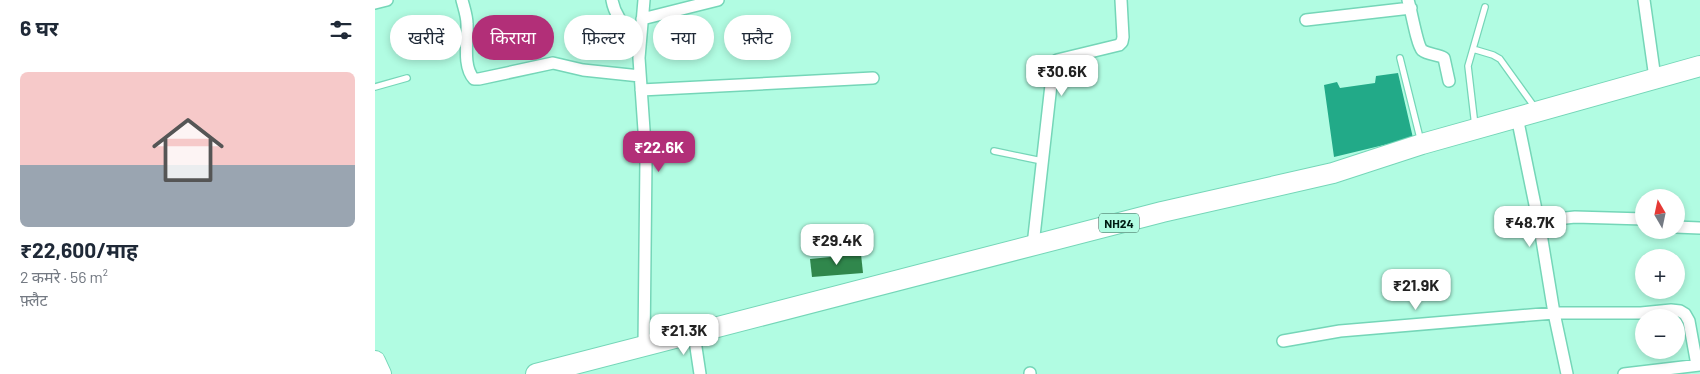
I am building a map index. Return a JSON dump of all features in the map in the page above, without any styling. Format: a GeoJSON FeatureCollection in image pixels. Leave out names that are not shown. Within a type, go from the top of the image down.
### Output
{"type":"FeatureCollection","features":[{"type":"Feature","properties":{"kind":"highway","name":"NH24"},"geometry":{"type":"LineString","coordinates":[[536,374],[1162,212],[1333,173],[1475,128],[1700,66]]}},
{"type":"Feature","properties":{"kind":"highway"},"geometry":{"type":"LineString","coordinates":[[375,361],[381,374]]}},
{"type":"Feature","properties":{"kind":"street"},"geometry":{"type":"LineString","coordinates":[[375,3],[387,0]]}},
{"type":"Feature","properties":{"kind":"street"},"geometry":{"type":"LineString","coordinates":[[462,0],[467,22],[465,50],[470,75],[474,79],[553,63],[583,70],[640,76]]}},
{"type":"Feature","properties":{"kind":"street"},"geometry":{"type":"LineString","coordinates":[[612,0],[613,8],[617,15]]}},
{"type":"Feature","properties":{"kind":"street"},"geometry":{"type":"LineString","coordinates":[[644,0],[643,19],[717,0]]}},
{"type":"Feature","properties":{"kind":"street"},"geometry":{"type":"LineString","coordinates":[[1033,245],[1054,63],[1063,58],[1119,45],[1123,37],[1121,0]]}},
{"type":"Feature","properties":{"kind":"street"},"geometry":{"type":"LineString","coordinates":[[1643,0],[1655,78]]}},
{"type":"Feature","properties":{"kind":"street"},"geometry":{"type":"LineString","coordinates":[[1305,20],[1409,4],[1420,46],[1426,52],[1444,58],[1449,81]]}},
{"type":"Feature","properties":{"kind":"street"},"geometry":{"type":"LineString","coordinates":[[640,60],[646,159],[644,346]]}},
{"type":"Feature","properties":{"kind":"street"},"geometry":{"type":"LineString","coordinates":[[641,90],[873,78]]}},
{"type":"Feature","properties":{"kind":"street"},"geometry":{"type":"LineString","coordinates":[[1517,117],[1538,221],[1553,313],[1567,374]]}},
{"type":"Feature","properties":{"kind":"street"},"geometry":{"type":"LineString","coordinates":[[1538,221],[1575,217],[1635,219]]}},
{"type":"Feature","properties":{"kind":"street"},"geometry":{"type":"LineString","coordinates":[[1685,227],[1700,228]]}},
{"type":"Feature","properties":{"kind":"street"},"geometry":{"type":"LineString","coordinates":[[1283,341],[1340,331],[1553,313],[1628,314],[1671,310],[1685,314],[1689,321],[1699,365],[1624,374]]}},
{"type":"Feature","properties":{"kind":"street"},"geometry":{"type":"LineString","coordinates":[[694,334],[701,374]]}},
{"type":"Feature","properties":{"kind":"lane"},"geometry":{"type":"LineString","coordinates":[[1475,128],[1468,66],[1485,7]]}},
{"type":"Feature","properties":{"kind":"lane"},"geometry":{"type":"LineString","coordinates":[[1473,49],[1500,59],[1537,111]]}},
{"type":"Feature","properties":{"kind":"lane"},"geometry":{"type":"LineString","coordinates":[[1400,58],[1421,144]]}},
{"type":"Feature","properties":{"kind":"lane"},"geometry":{"type":"LineString","coordinates":[[375,87],[407,78]]}},
{"type":"Feature","properties":{"kind":"lane"},"geometry":{"type":"LineString","coordinates":[[994,151],[1042,161]]}},
{"type":"Feature","properties":{"kind":"shaded area"},"geometry":{"type":"Polygon","coordinates":[[[1398,73],[1413,138],[1334,157],[1324,85],[1337,82],[1340,88],[1375,83],[1376,76],[1398,73]]]}},
{"type":"Feature","properties":{"kind":"building"},"geometry":{"type":"Polygon","coordinates":[[[861,254],[863,273],[812,277],[810,259],[861,254]]]}}]}
